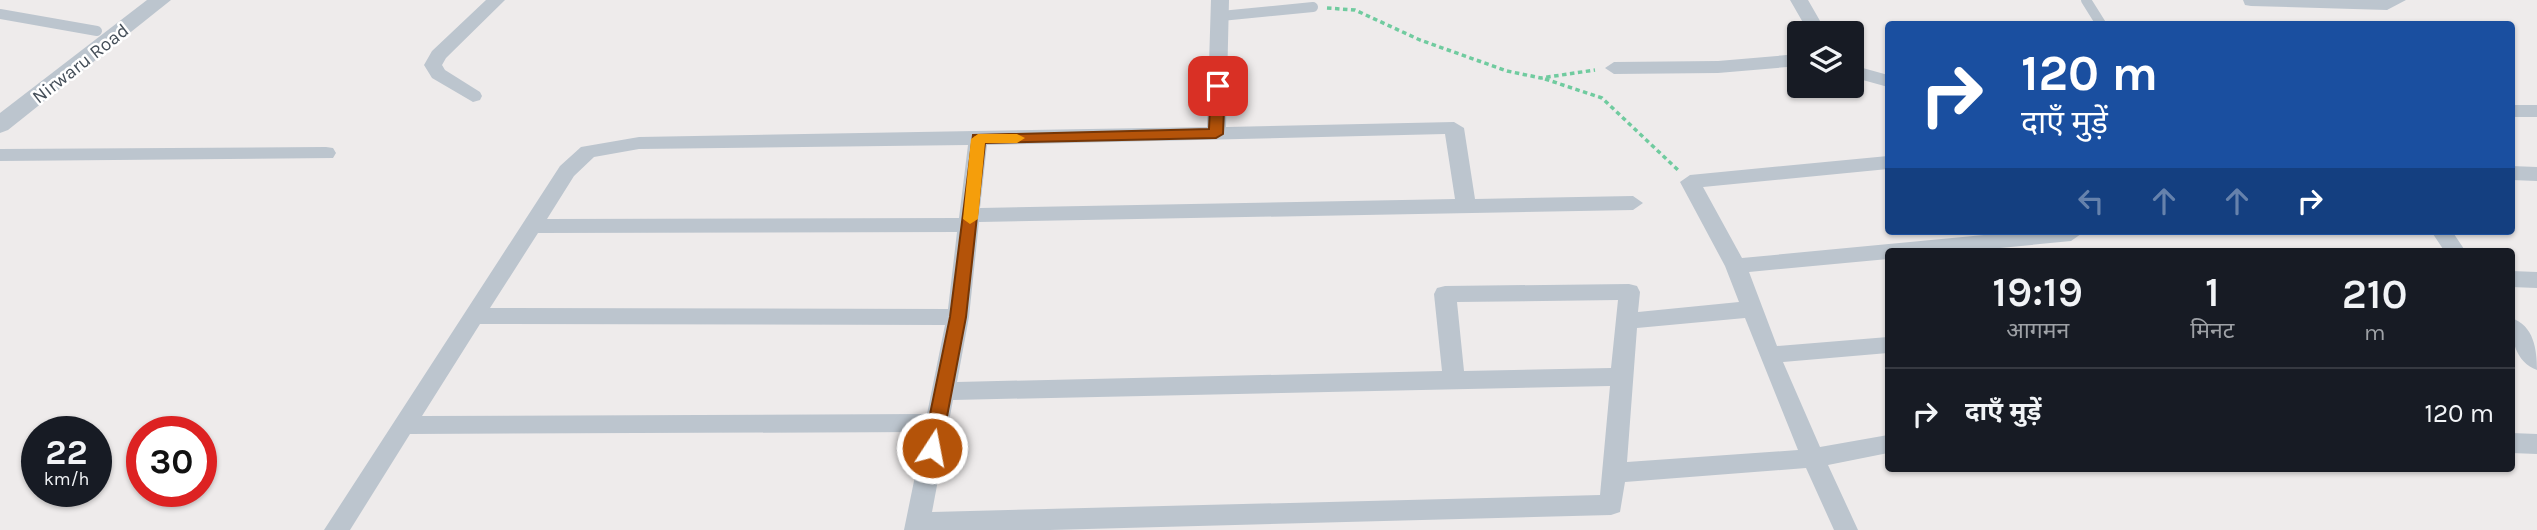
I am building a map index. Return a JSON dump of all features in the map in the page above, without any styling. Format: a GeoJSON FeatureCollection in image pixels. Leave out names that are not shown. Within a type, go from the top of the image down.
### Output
{"type":"FeatureCollection","features":[{"type":"Feature","properties":{"kind":"street","name":"Nirwaru Road"},"geometry":{"type":"LineString","coordinates":[[0,106],[137,0]]}},
{"type":"Feature","properties":{"kind":"street","name":"Nirwaru Road"},"geometry":{"type":"LineString","coordinates":[[0,125],[160,0]]}},
{"type":"Feature","properties":{"kind":"street"},"geometry":{"type":"LineString","coordinates":[[473,96],[438,74],[433,65],[438,55],[496,0]]}},
{"type":"Feature","properties":{"kind":"street"},"geometry":{"type":"LineString","coordinates":[[1799,0],[1811,21]]}},
{"type":"Feature","properties":{"kind":"street"},"geometry":{"type":"LineString","coordinates":[[2251,1],[2387,5],[2397,0]]}},
{"type":"Feature","properties":{"kind":"street"},"geometry":{"type":"LineString","coordinates":[[1216,134],[1220,8]]}},
{"type":"Feature","properties":{"kind":"street"},"geometry":{"type":"LineString","coordinates":[[1614,68],[1717,67],[1787,61]]}},
{"type":"Feature","properties":{"kind":"street"},"geometry":{"type":"LineString","coordinates":[[1864,74],[1885,80]]}},
{"type":"Feature","properties":{"kind":"street"},"geometry":{"type":"LineString","coordinates":[[2515,111],[2537,111]]}},
{"type":"Feature","properties":{"kind":"street"},"geometry":{"type":"LineString","coordinates":[[336,530],[567,171],[588,152],[613,145],[1454,128],[1466,205]]}},
{"type":"Feature","properties":{"kind":"street"},"geometry":{"type":"LineString","coordinates":[[978,139],[958,317],[916,526],[1611,505],[1629,292],[1445,294],[1454,380]]}},
{"type":"Feature","properties":{"kind":"street"},"geometry":{"type":"LineString","coordinates":[[0,155],[326,153]]}},
{"type":"Feature","properties":{"kind":"street"},"geometry":{"type":"LineString","coordinates":[[1846,530],[1770,355],[1736,267],[1690,181],[1885,162]]}},
{"type":"Feature","properties":{"kind":"street"},"geometry":{"type":"LineString","coordinates":[[2515,173],[2537,174]]}},
{"type":"Feature","properties":{"kind":"street"},"geometry":{"type":"LineString","coordinates":[[532,226],[970,220],[1466,205],[1633,203]]}},
{"type":"Feature","properties":{"kind":"street"},"geometry":{"type":"LineString","coordinates":[[1965,248],[2074,239]]}},
{"type":"Feature","properties":{"kind":"street"},"geometry":{"type":"LineString","coordinates":[[1736,267],[1885,255]]}},
{"type":"Feature","properties":{"kind":"street"},"geometry":{"type":"LineString","coordinates":[[2515,279],[2537,279]]}},
{"type":"Feature","properties":{"kind":"street"},"geometry":{"type":"LineString","coordinates":[[1627,321],[1752,309]]}},
{"type":"Feature","properties":{"kind":"street"},"geometry":{"type":"LineString","coordinates":[[474,316],[958,317]]}},
{"type":"Feature","properties":{"kind":"street"},"geometry":{"type":"LineString","coordinates":[[2515,331],[2537,360]]}},
{"type":"Feature","properties":{"kind":"street"},"geometry":{"type":"LineString","coordinates":[[1770,355],[1885,345]]}},
{"type":"Feature","properties":{"kind":"street"},"geometry":{"type":"LineString","coordinates":[[944,391],[1622,377]]}},
{"type":"Feature","properties":{"kind":"street"},"geometry":{"type":"LineString","coordinates":[[406,425],[937,423]]}},
{"type":"Feature","properties":{"kind":"street"},"geometry":{"type":"LineString","coordinates":[[2515,443],[2537,444]]}},
{"type":"Feature","properties":{"kind":"street"},"geometry":{"type":"LineString","coordinates":[[1614,473],[1814,458],[1885,445]]}},
{"type":"Feature","properties":{"kind":"lane"},"geometry":{"type":"LineString","coordinates":[[2086,0],[2099,21]]}},
{"type":"Feature","properties":{"kind":"lane"},"geometry":{"type":"LineString","coordinates":[[1220,8],[1313,7]]}},
{"type":"Feature","properties":{"kind":"lane"},"geometry":{"type":"LineString","coordinates":[[0,15],[96,31]]}},
{"type":"Feature","properties":{"kind":"path"},"geometry":{"type":"LineString","coordinates":[[1313,7],[1355,10],[1420,40],[1507,71],[1541,78],[1602,98],[1690,181]]}},
{"type":"Feature","properties":{"kind":"path"},"geometry":{"type":"LineString","coordinates":[[1541,78],[1614,68]]}},
{"type":"Feature","properties":{"kind":"slow traffic"},"geometry":{"type":"LineString","coordinates":[[970,219],[978,139],[1017,138]]}},
{"type":"Feature","properties":{"kind":"route"},"geometry":{"type":"LineString","coordinates":[[932,448],[958,317],[978,139],[1216,134],[1218,86]]}}]}
